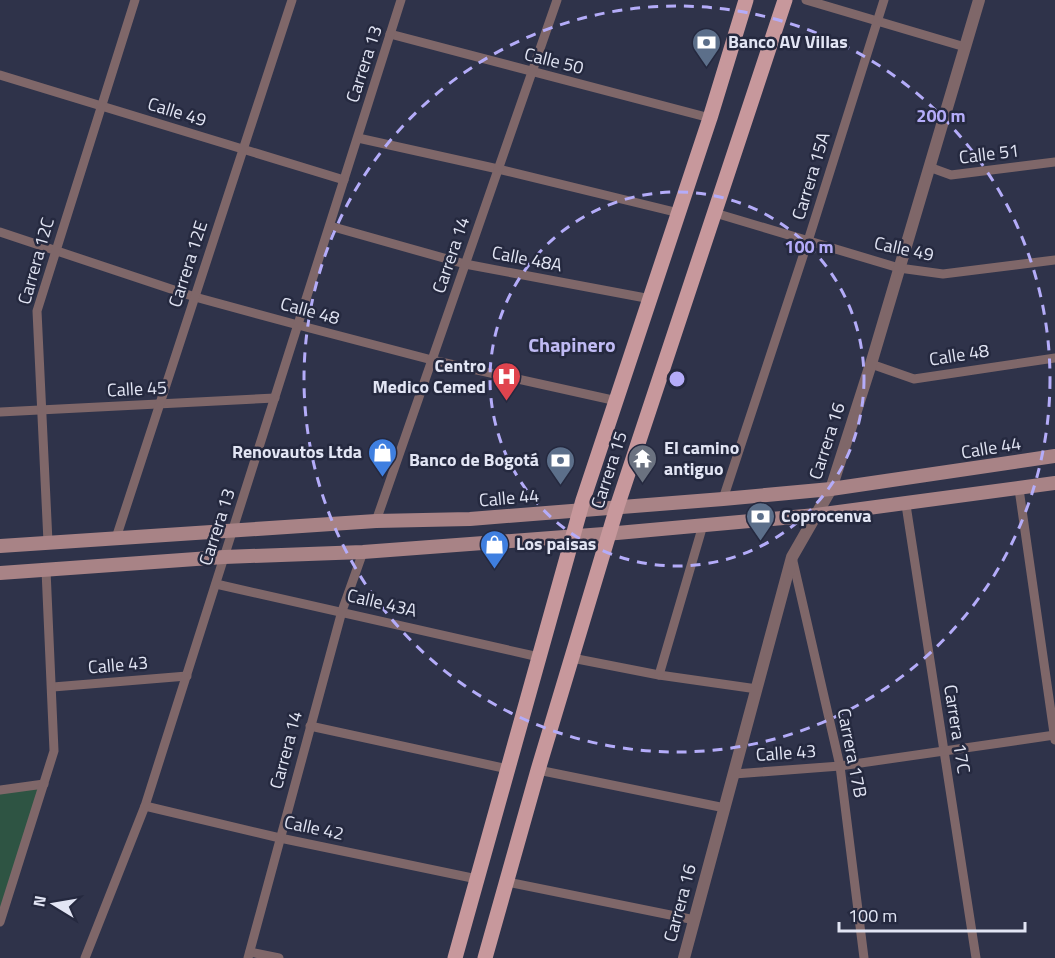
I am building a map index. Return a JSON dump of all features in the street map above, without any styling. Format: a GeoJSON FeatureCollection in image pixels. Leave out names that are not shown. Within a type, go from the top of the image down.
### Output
{"type":"FeatureCollection","features":[{"type":"Feature","properties":{"kind":"main road","name":"Carrera 15"},"geometry":{"type":"LineString","coordinates":[[455,958],[580,509],[651,299],[746,0]]}},
{"type":"Feature","properties":{"kind":"main road","name":"Carrera 15"},"geometry":{"type":"LineString","coordinates":[[485,958],[616,507],[785,0]]}},
{"type":"Feature","properties":{"kind":"main road","name":"Calle 44"},"geometry":{"type":"LineString","coordinates":[[0,546],[233,529],[376,521],[470,519],[723,499],[831,489],[1055,456]]}},
{"type":"Feature","properties":{"kind":"main road"},"geometry":{"type":"LineString","coordinates":[[0,573],[225,557],[363,552],[703,525],[906,505],[1055,483]]}},
{"type":"Feature","properties":{"kind":"street","name":"Carrera 12C"},"geometry":{"type":"LineString","coordinates":[[48,542],[37,311],[135,0]]}},
{"type":"Feature","properties":{"kind":"street"},"geometry":{"type":"LineString","coordinates":[[279,0],[291,2]]}},
{"type":"Feature","properties":{"kind":"street","name":"Carrera 13"},"geometry":{"type":"LineString","coordinates":[[86,958],[145,806],[401,0]]}},
{"type":"Feature","properties":{"kind":"street","name":"Carrera 14"},"geometry":{"type":"LineString","coordinates":[[376,521],[557,0]]}},
{"type":"Feature","properties":{"kind":"street"},"geometry":{"type":"LineString","coordinates":[[806,0],[965,47]]}},
{"type":"Feature","properties":{"kind":"street","name":"Carrera 15A"},"geometry":{"type":"LineString","coordinates":[[723,499],[884,0]]}},
{"type":"Feature","properties":{"kind":"street","name":"Carrera 16"},"geometry":{"type":"LineString","coordinates":[[684,958],[792,557],[831,489],[871,364],[979,0]]}},
{"type":"Feature","properties":{"kind":"street","name":"Carrera 12E"},"geometry":{"type":"LineString","coordinates":[[116,538],[291,2]]}},
{"type":"Feature","properties":{"kind":"street","name":"Calle 50"},"geometry":{"type":"LineString","coordinates":[[390,34],[710,118]]}},
{"type":"Feature","properties":{"kind":"street","name":"Calle 49"},"geometry":{"type":"LineString","coordinates":[[0,75],[344,180]]}},
{"type":"Feature","properties":{"kind":"street"},"geometry":{"type":"LineString","coordinates":[[358,138],[679,213]]}},
{"type":"Feature","properties":{"kind":"street","name":"Calle 51"},"geometry":{"type":"LineString","coordinates":[[929,167],[951,175],[1055,162]]}},
{"type":"Feature","properties":{"kind":"street","name":"Calle 49"},"geometry":{"type":"LineString","coordinates":[[715,213],[899,268],[943,274],[1055,260]]}},
{"type":"Feature","properties":{"kind":"street","name":"Calle 48A"},"geometry":{"type":"LineString","coordinates":[[330,226],[465,264],[651,299]]}},
{"type":"Feature","properties":{"kind":"street","name":"Calle 48"},"geometry":{"type":"LineString","coordinates":[[0,232],[195,297],[432,360],[617,401]]}},
{"type":"Feature","properties":{"kind":"street","name":"Calle 48"},"geometry":{"type":"LineString","coordinates":[[871,364],[914,379],[1055,358]]}},
{"type":"Feature","properties":{"kind":"street","name":"Calle 45"},"geometry":{"type":"LineString","coordinates":[[0,412],[275,398]]}},
{"type":"Feature","properties":{"kind":"street"},"geometry":{"type":"LineString","coordinates":[[1019,489],[1055,740]]}},
{"type":"Feature","properties":{"kind":"street","name":"Carrera 17C"},"geometry":{"type":"LineString","coordinates":[[906,505],[976,958]]}},
{"type":"Feature","properties":{"kind":"street"},"geometry":{"type":"LineString","coordinates":[[659,675],[703,525]]}},
{"type":"Feature","properties":{"kind":"street","name":"Carrera 14"},"geometry":{"type":"LineString","coordinates":[[249,955],[309,726],[342,611],[363,552]]}},
{"type":"Feature","properties":{"kind":"street","name":"Carrera 17B"},"geometry":{"type":"LineString","coordinates":[[792,557],[840,766],[864,958]]}},
{"type":"Feature","properties":{"kind":"street"},"geometry":{"type":"LineString","coordinates":[[0,922],[54,751],[53,687],[46,570]]}},
{"type":"Feature","properties":{"kind":"street","name":"Calle 43A"},"geometry":{"type":"LineString","coordinates":[[216,584],[539,657]]}},
{"type":"Feature","properties":{"kind":"street"},"geometry":{"type":"LineString","coordinates":[[572,658],[659,675],[757,689]]}},
{"type":"Feature","properties":{"kind":"street","name":"Calle 43"},"geometry":{"type":"LineString","coordinates":[[53,687],[187,676]]}},
{"type":"Feature","properties":{"kind":"street"},"geometry":{"type":"LineString","coordinates":[[309,726],[508,769]]}},
{"type":"Feature","properties":{"kind":"street","name":"Calle 43"},"geometry":{"type":"LineString","coordinates":[[734,774],[840,766],[1055,735]]}},
{"type":"Feature","properties":{"kind":"street"},"geometry":{"type":"LineString","coordinates":[[538,770],[725,808]]}},
{"type":"Feature","properties":{"kind":"street"},"geometry":{"type":"LineString","coordinates":[[0,790],[44,784]]}},
{"type":"Feature","properties":{"kind":"street","name":"Calle 42"},"geometry":{"type":"LineString","coordinates":[[145,806],[280,838],[477,879]]}},
{"type":"Feature","properties":{"kind":"street"},"geometry":{"type":"LineString","coordinates":[[507,882],[695,920]]}},
{"type":"Feature","properties":{"kind":"street"},"geometry":{"type":"LineString","coordinates":[[249,955],[279,958]]}},
{"type":"Feature","properties":{"kind":"green space"},"geometry":{"type":"Polygon","coordinates":[[[44,784],[0,919],[0,789],[44,784]]]}},
{"type":"Feature","properties":{"kind":"place","name":"Banco AV Villas"},"geometry":{"type":"Point","coordinates":[707,68]}},
{"type":"Feature","properties":{"kind":"place","name":"Centro Medico Cemed"},"geometry":{"type":"Point","coordinates":[507,402]}},
{"type":"Feature","properties":{"kind":"place","name":"Renovautos Ltda"},"geometry":{"type":"Point","coordinates":[383,478]}},
{"type":"Feature","properties":{"kind":"place","name":"El camino antiguo"},"geometry":{"type":"Point","coordinates":[643,484]}},
{"type":"Feature","properties":{"kind":"place","name":"Banco de Bogotá"},"geometry":{"type":"Point","coordinates":[560,486]}},
{"type":"Feature","properties":{"kind":"place","name":"Coprocenva"},"geometry":{"type":"Point","coordinates":[760,542]}},
{"type":"Feature","properties":{"kind":"place","name":"Los paisas"},"geometry":{"type":"Point","coordinates":[495,570]}},
{"type":"Feature","properties":{"kind":"district","name":"Chapinero"},"geometry":{"type":"Point","coordinates":[572,345]}}]}
